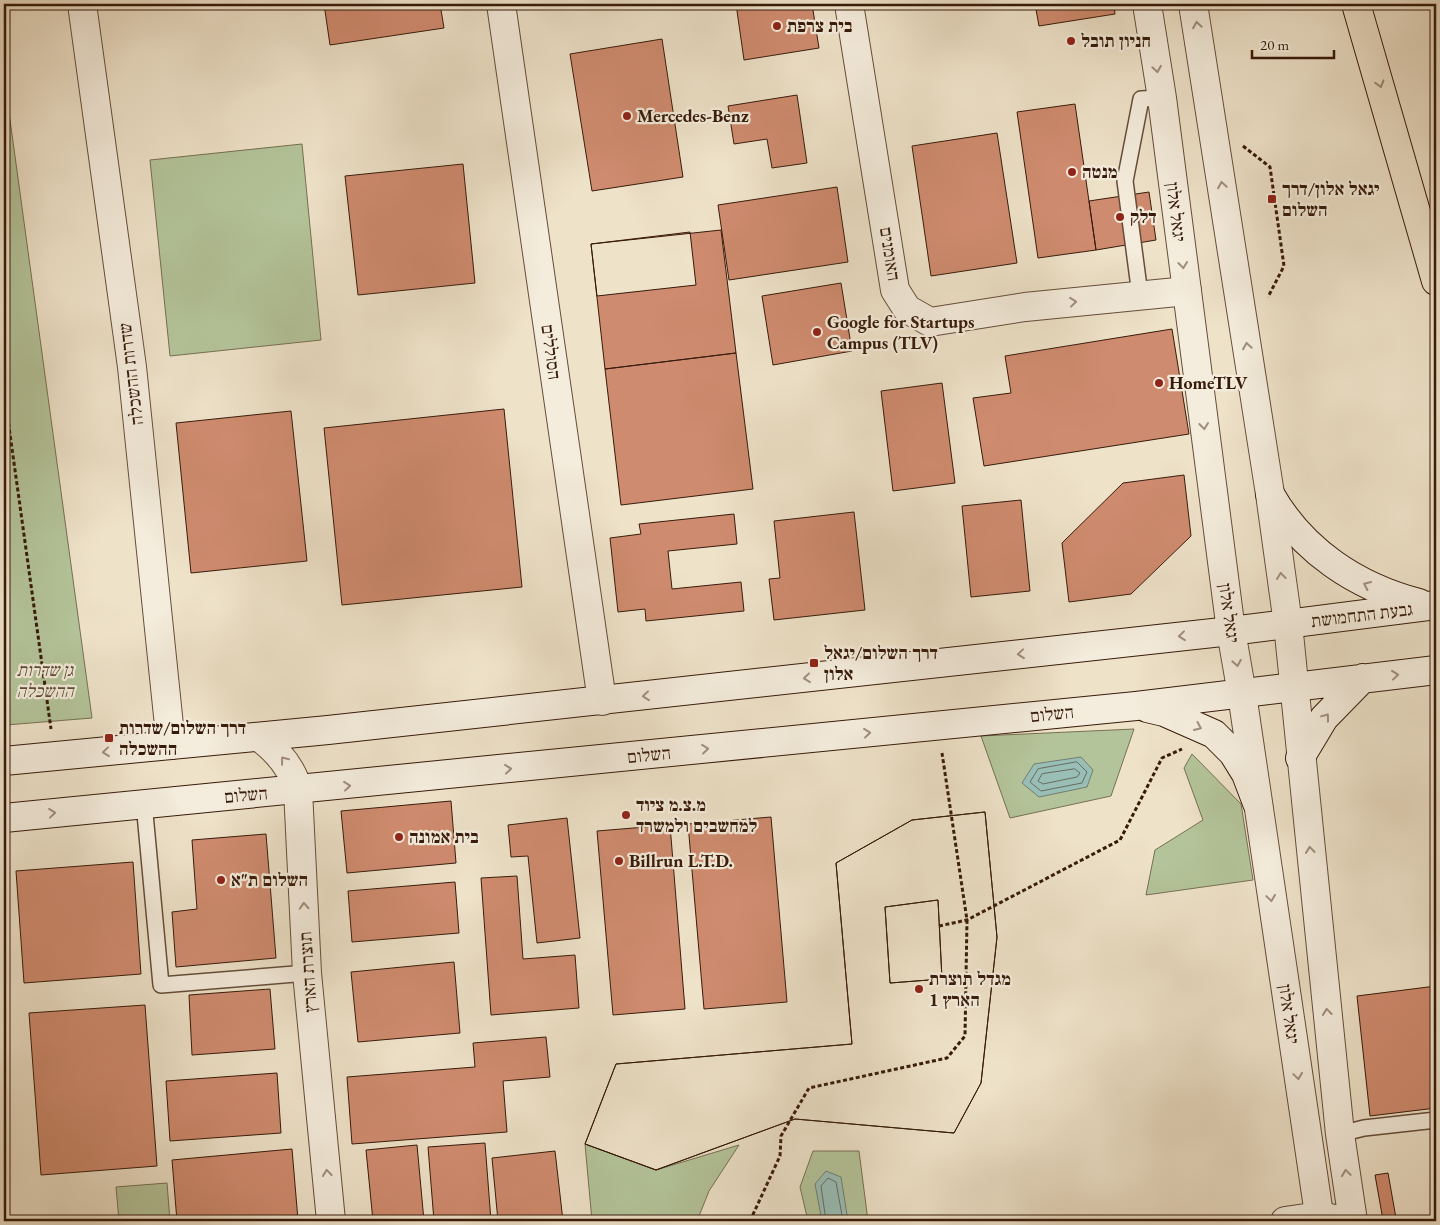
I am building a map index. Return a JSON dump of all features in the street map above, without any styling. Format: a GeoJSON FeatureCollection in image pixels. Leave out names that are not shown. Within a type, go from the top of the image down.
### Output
{"type":"FeatureCollection","features":[{"type":"Feature","properties":{"kind":"highway"},"geometry":{"type":"LineString","coordinates":[[1356,4],[1436,281]]}},
{"type":"Feature","properties":{"kind":"street","name":"שדרות ההשכלה"},"geometry":{"type":"LineString","coordinates":[[82,4],[132,367],[171,746]]}},
{"type":"Feature","properties":{"kind":"street","name":"הסוללים"},"geometry":{"type":"LineString","coordinates":[[501,4],[602,701]]}},
{"type":"Feature","properties":{"kind":"street","name":"האומנים"},"geometry":{"type":"LineString","coordinates":[[849,4],[876,115],[896,290],[907,309],[930,322],[1025,307],[1187,291]]}},
{"type":"Feature","properties":{"kind":"street","name":"יגאל אלון"},"geometry":{"type":"LineString","coordinates":[[1146,4],[1162,98],[1231,631],[1242,694],[1319,1219]]}},
{"type":"Feature","properties":{"kind":"street"},"geometry":{"type":"LineString","coordinates":[[1193,4],[1270,494],[1288,624],[1300,758],[1340,1134],[1353,1221]]}},
{"type":"Feature","properties":{"kind":"street"},"geometry":{"type":"LineString","coordinates":[[1270,494],[1279,509],[1296,529],[1340,570],[1373,588],[1433,606]]}},
{"type":"Feature","properties":{"kind":"street","name":"גבעת התחמושת"},"geometry":{"type":"LineString","coordinates":[[1288,624],[1433,606]]}},
{"type":"Feature","properties":{"kind":"street"},"geometry":{"type":"LineString","coordinates":[[4,761],[171,746],[602,701],[1288,624]]}},
{"type":"Feature","properties":{"kind":"street"},"geometry":{"type":"LineString","coordinates":[[1294,686],[1436,670]]}},
{"type":"Feature","properties":{"kind":"street"},"geometry":{"type":"LineString","coordinates":[[1300,758],[1324,718],[1363,678]]}},
{"type":"Feature","properties":{"kind":"street","name":"השלום"},"geometry":{"type":"LineString","coordinates":[[4,818],[1136,706],[1294,686]]}},
{"type":"Feature","properties":{"kind":"street"},"geometry":{"type":"LineString","coordinates":[[1136,706],[1164,712],[1214,734],[1233,753],[1246,774],[1257,803]]}},
{"type":"Feature","properties":{"kind":"street","name":"תוצרת הארץ"},"geometry":{"type":"LineString","coordinates":[[259,737],[288,765],[295,776],[298,790],[307,973],[332,1221]]}},
{"type":"Feature","properties":{"kind":"street"},"geometry":{"type":"LineString","coordinates":[[1285,1221],[1319,1219],[1345,1221]]}},
{"type":"Feature","properties":{"kind":"lane"},"geometry":{"type":"LineString","coordinates":[[1140,295],[1125,181],[1141,99],[1162,98]]}},
{"type":"Feature","properties":{"kind":"lane"},"geometry":{"type":"LineString","coordinates":[[144,803],[161,985],[307,973]]}},
{"type":"Feature","properties":{"kind":"lane"},"geometry":{"type":"LineString","coordinates":[[1340,1134],[1364,1128],[1436,1120]]}},
{"type":"Feature","properties":{"kind":"path"},"geometry":{"type":"LineString","coordinates":[[1242,145],[1270,167],[1284,266],[1266,301]]}},
{"type":"Feature","properties":{"kind":"path"},"geometry":{"type":"LineString","coordinates":[[4,391],[55,757]]}},
{"type":"Feature","properties":{"kind":"path"},"geometry":{"type":"LineString","coordinates":[[4,432],[9,431]]}},
{"type":"Feature","properties":{"kind":"path"},"geometry":{"type":"LineString","coordinates":[[750,1221],[780,1156],[781,1136],[809,1088],[947,1058],[965,1036],[967,920],[938,726]]}},
{"type":"Feature","properties":{"kind":"path"},"geometry":{"type":"LineString","coordinates":[[939,926],[967,920],[1120,840],[1162,758],[1214,734]]}},
{"type":"Feature","properties":{"kind":"green space","name":"גן שדרות ההשכלה"},"geometry":{"type":"Polygon","coordinates":[[[4,76],[92,718],[6,725],[4,706],[4,76]]]}},
{"type":"Feature","properties":{"kind":"green space"},"geometry":{"type":"Polygon","coordinates":[[[302,144],[321,340],[170,356],[150,160],[302,144]]]}},
{"type":"Feature","properties":{"kind":"green space"},"geometry":{"type":"Polygon","coordinates":[[[1134,729],[1111,796],[1010,818],[981,736],[1134,729]]]}},
{"type":"Feature","properties":{"kind":"green space"},"geometry":{"type":"Polygon","coordinates":[[[1192,754],[1241,804],[1253,880],[1146,895],[1155,850],[1203,820],[1184,768],[1192,754]]]}},
{"type":"Feature","properties":{"kind":"green space"},"geometry":{"type":"Polygon","coordinates":[[[585,1144],[656,1170],[739,1145],[709,1191],[697,1221],[592,1221],[585,1144]]]}},
{"type":"Feature","properties":{"kind":"green space"},"geometry":{"type":"Polygon","coordinates":[[[813,1151],[859,1151],[868,1221],[808,1221],[800,1187],[813,1151]]]}},
{"type":"Feature","properties":{"kind":"green space"},"geometry":{"type":"Polygon","coordinates":[[[167,1183],[170,1221],[119,1221],[116,1187],[167,1183]]]}},
{"type":"Feature","properties":{"kind":"water"},"geometry":{"type":"Polygon","coordinates":[[[1081,757],[1093,770],[1087,787],[1039,797],[1022,783],[1034,764],[1081,757]]]}},
{"type":"Feature","properties":{"kind":"water"},"geometry":{"type":"Polygon","coordinates":[[[826,1171],[841,1177],[848,1221],[822,1221],[815,1184],[826,1171]]]}},
{"type":"Feature","properties":{"kind":"building"},"geometry":{"type":"Polygon","coordinates":[[[324,4],[440,4],[444,28],[330,45],[324,4]]]}},
{"type":"Feature","properties":{"kind":"building","name":"בית צרפת"},"geometry":{"type":"Polygon","coordinates":[[[736,4],[812,4],[819,48],[744,60],[736,4]]]}},
{"type":"Feature","properties":{"kind":"building"},"geometry":{"type":"Polygon","coordinates":[[[1035,4],[1114,4],[1115,14],[1039,26],[1035,4]]]}},
{"type":"Feature","properties":{"kind":"building","name":"Mercedes-Benz"},"geometry":{"type":"Polygon","coordinates":[[[662,39],[683,177],[592,191],[570,54],[662,39]]]}},
{"type":"Feature","properties":{"kind":"building"},"geometry":{"type":"Polygon","coordinates":[[[797,95],[807,163],[772,168],[767,139],[734,144],[728,106],[797,95]]]}},
{"type":"Feature","properties":{"kind":"building"},"geometry":{"type":"Polygon","coordinates":[[[1075,104],[1096,250],[1038,258],[1017,112],[1075,104]]]}},
{"type":"Feature","properties":{"kind":"building"},"geometry":{"type":"Polygon","coordinates":[[[997,133],[1017,263],[931,276],[912,146],[997,133]]]}},
{"type":"Feature","properties":{"kind":"building"},"geometry":{"type":"Polygon","coordinates":[[[463,164],[475,283],[358,295],[345,176],[463,164]]]}},
{"type":"Feature","properties":{"kind":"building"},"geometry":{"type":"Polygon","coordinates":[[[837,187],[848,262],[729,280],[718,205],[837,187]]]}},
{"type":"Feature","properties":{"kind":"building"},"geometry":{"type":"Polygon","coordinates":[[[1149,192],[1156,240],[1096,250],[1089,201],[1149,192]]]}},
{"type":"Feature","properties":{"kind":"building"},"geometry":{"type":"Polygon","coordinates":[[[721,230],[736,353],[605,369],[591,244],[721,230]]]}},
{"type":"Feature","properties":{"kind":"building"},"geometry":{"type":"Polygon","coordinates":[[[690,232],[696,285],[597,296],[591,244],[690,232]]]}},
{"type":"Feature","properties":{"kind":"building"},"geometry":{"type":"Polygon","coordinates":[[[841,283],[852,351],[773,365],[762,296],[841,283]]]}},
{"type":"Feature","properties":{"kind":"building"},"geometry":{"type":"Polygon","coordinates":[[[1172,329],[1189,434],[984,466],[973,398],[1011,393],[1005,356],[1172,329]]]}},
{"type":"Feature","properties":{"kind":"building"},"geometry":{"type":"Polygon","coordinates":[[[736,353],[753,489],[621,505],[605,369],[736,353]]]}},
{"type":"Feature","properties":{"kind":"building"},"geometry":{"type":"Polygon","coordinates":[[[942,383],[955,483],[893,491],[881,391],[942,383]]]}},
{"type":"Feature","properties":{"kind":"building"},"geometry":{"type":"Polygon","coordinates":[[[504,409],[522,587],[342,605],[324,428],[504,409]]]}},
{"type":"Feature","properties":{"kind":"building"},"geometry":{"type":"Polygon","coordinates":[[[291,411],[307,561],[191,573],[176,423],[291,411]]]}},
{"type":"Feature","properties":{"kind":"building"},"geometry":{"type":"Polygon","coordinates":[[[1184,475],[1191,536],[1131,594],[1069,602],[1062,543],[1123,483],[1184,475]]]}},
{"type":"Feature","properties":{"kind":"building"},"geometry":{"type":"Polygon","coordinates":[[[1021,500],[1030,591],[971,597],[962,506],[1021,500]]]}},
{"type":"Feature","properties":{"kind":"building"},"geometry":{"type":"Polygon","coordinates":[[[854,512],[865,610],[774,620],[769,579],[780,578],[774,521],[854,512]]]}},
{"type":"Feature","properties":{"kind":"building"},"geometry":{"type":"Polygon","coordinates":[[[734,514],[737,544],[668,551],[672,589],[741,582],[744,611],[646,621],[645,609],[618,612],[610,538],[641,534],[639,524],[734,514]]]}},
{"type":"Feature","properties":{"kind":"building","name":"בית אמונה"},"geometry":{"type":"Polygon","coordinates":[[[451,801],[456,863],[347,873],[341,811],[451,801]]]}},
{"type":"Feature","properties":{"kind":"building","name":"מגדל תוצרת הארץ 1"},"geometry":{"type":"Polygon","coordinates":[[[985,812],[997,937],[981,1083],[954,1133],[795,1119],[656,1170],[585,1144],[616,1064],[852,1044],[836,863],[912,820],[985,812]],[[938,900],[885,907],[890,983],[942,979],[938,900]]]}},
{"type":"Feature","properties":{"kind":"building","name":"מגדל תוצרת הארץ 1"},"geometry":{"type":"Polygon","coordinates":[[[985,812],[997,937],[981,1083],[954,1133],[795,1119],[656,1170],[585,1144],[616,1064],[852,1044],[836,863],[912,820],[985,812]]]}},
{"type":"Feature","properties":{"kind":"building"},"geometry":{"type":"Polygon","coordinates":[[[771,817],[787,1002],[704,1009],[688,824],[771,817]]]}},
{"type":"Feature","properties":{"kind":"building"},"geometry":{"type":"Polygon","coordinates":[[[567,818],[580,938],[537,943],[528,856],[511,857],[508,825],[567,818]]]}},
{"type":"Feature","properties":{"kind":"building"},"geometry":{"type":"Polygon","coordinates":[[[670,825],[685,1009],[613,1015],[597,831],[670,825]]]}},
{"type":"Feature","properties":{"kind":"building"},"geometry":{"type":"Polygon","coordinates":[[[266,834],[276,958],[176,967],[172,912],[197,909],[192,840],[266,834]]]}},
{"type":"Feature","properties":{"kind":"building"},"geometry":{"type":"Polygon","coordinates":[[[133,862],[141,974],[24,983],[16,871],[133,862]]]}},
{"type":"Feature","properties":{"kind":"building"},"geometry":{"type":"Polygon","coordinates":[[[517,876],[523,959],[575,955],[579,1008],[491,1015],[481,878],[517,876]]]}},
{"type":"Feature","properties":{"kind":"building"},"geometry":{"type":"Polygon","coordinates":[[[455,882],[459,933],[352,942],[348,891],[455,882]]]}},
{"type":"Feature","properties":{"kind":"building"},"geometry":{"type":"Polygon","coordinates":[[[938,900],[942,979],[890,983],[885,907],[938,900]]]}},
{"type":"Feature","properties":{"kind":"building"},"geometry":{"type":"Polygon","coordinates":[[[454,962],[460,1033],[358,1042],[351,972],[454,962]]]}},
{"type":"Feature","properties":{"kind":"building"},"geometry":{"type":"Polygon","coordinates":[[[1436,986],[1436,1108],[1370,1116],[1357,996],[1436,986]]]}},
{"type":"Feature","properties":{"kind":"building"},"geometry":{"type":"Polygon","coordinates":[[[270,989],[275,1049],[192,1055],[189,995],[270,989]]]}},
{"type":"Feature","properties":{"kind":"building"},"geometry":{"type":"Polygon","coordinates":[[[145,1005],[157,1166],[41,1175],[29,1013],[145,1005]]]}},
{"type":"Feature","properties":{"kind":"building"},"geometry":{"type":"Polygon","coordinates":[[[546,1037],[550,1077],[503,1081],[507,1132],[352,1144],[347,1077],[475,1067],[473,1043],[546,1037]]]}},
{"type":"Feature","properties":{"kind":"building"},"geometry":{"type":"Polygon","coordinates":[[[277,1073],[281,1133],[170,1141],[166,1081],[277,1073]]]}},
{"type":"Feature","properties":{"kind":"building"},"geometry":{"type":"Polygon","coordinates":[[[485,1143],[491,1221],[434,1221],[428,1147],[485,1143]]]}},
{"type":"Feature","properties":{"kind":"building"},"geometry":{"type":"Polygon","coordinates":[[[417,1145],[424,1221],[373,1221],[366,1150],[417,1145]]]}},
{"type":"Feature","properties":{"kind":"building"},"geometry":{"type":"Polygon","coordinates":[[[292,1149],[298,1220],[177,1221],[172,1160],[292,1149]]]}},
{"type":"Feature","properties":{"kind":"building"},"geometry":{"type":"Polygon","coordinates":[[[555,1151],[563,1221],[498,1221],[492,1158],[555,1151]]]}},
{"type":"Feature","properties":{"kind":"building"},"geometry":{"type":"Polygon","coordinates":[[[1388,1173],[1396,1218],[1383,1220],[1375,1175],[1388,1173]]]}},
{"type":"Feature","properties":{"kind":"place","name":"בית צרפת"},"geometry":{"type":"Point","coordinates":[777,26]}},
{"type":"Feature","properties":{"kind":"place","name":"חניון תובל"},"geometry":{"type":"Point","coordinates":[1071,41]}},
{"type":"Feature","properties":{"kind":"place","name":"Mercedes-Benz"},"geometry":{"type":"Point","coordinates":[627,116]}},
{"type":"Feature","properties":{"kind":"place","name":"מנטה"},"geometry":{"type":"Point","coordinates":[1072,172]}},
{"type":"Feature","properties":{"kind":"place","name":"יגאל אלון/דרך השלום"},"geometry":{"type":"Point","coordinates":[1272,199]}},
{"type":"Feature","properties":{"kind":"place","name":"דלק"},"geometry":{"type":"Point","coordinates":[1120,217]}},
{"type":"Feature","properties":{"kind":"place","name":"Google for Startups Campus (TLV)"},"geometry":{"type":"Point","coordinates":[817,332]}},
{"type":"Feature","properties":{"kind":"place","name":"HomeTLV"},"geometry":{"type":"Point","coordinates":[1159,383]}},
{"type":"Feature","properties":{"kind":"place","name":"דרך השלום/יגאל אלון"},"geometry":{"type":"Point","coordinates":[814,663]}},
{"type":"Feature","properties":{"kind":"place","name":"דרך השלום/שדרות ההשכלה"},"geometry":{"type":"Point","coordinates":[109,738]}},
{"type":"Feature","properties":{"kind":"place","name":"מ.צ.מ ציוד למחשבים ולמשרד"},"geometry":{"type":"Point","coordinates":[626,815]}},
{"type":"Feature","properties":{"kind":"place","name":"בית אמונה"},"geometry":{"type":"Point","coordinates":[399,837]}},
{"type":"Feature","properties":{"kind":"place","name":"Billrun L.T.D."},"geometry":{"type":"Point","coordinates":[619,861]}},
{"type":"Feature","properties":{"kind":"place","name":"השלום ת\"א"},"geometry":{"type":"Point","coordinates":[221,880]}},
{"type":"Feature","properties":{"kind":"place","name":"מגדל תוצרת הארץ 1"},"geometry":{"type":"Point","coordinates":[919,989]}}]}
